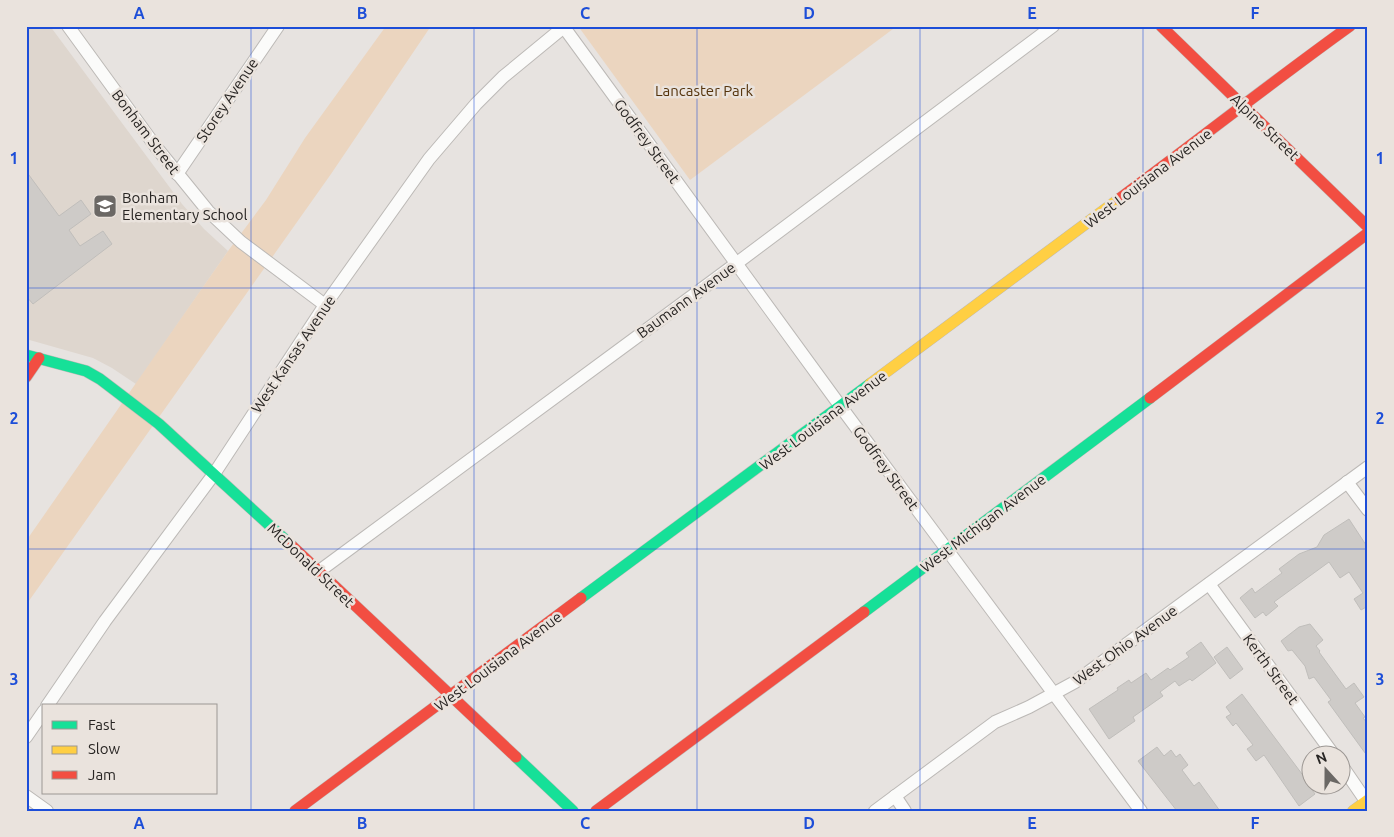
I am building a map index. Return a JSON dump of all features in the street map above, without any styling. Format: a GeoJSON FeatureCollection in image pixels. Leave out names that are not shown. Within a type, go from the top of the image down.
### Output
{"type":"FeatureCollection","features":[{"type":"Feature","properties":{"kind":"street","name":"Bonham Street"},"geometry":{"type":"LineString","coordinates":[[68,26],[177,174],[208,211],[236,238],[325,305]]}},
{"type":"Feature","properties":{"kind":"street","name":"Storey Avenue"},"geometry":{"type":"LineString","coordinates":[[177,174],[278,26]]}},
{"type":"Feature","properties":{"kind":"street","name":"Baumann Avenue"},"geometry":{"type":"LineString","coordinates":[[318,572],[737,263],[1053,26]]}},
{"type":"Feature","properties":{"kind":"street","name":"Alpine Street"},"geometry":{"type":"LineString","coordinates":[[1161,26],[1368,227]]}},
{"type":"Feature","properties":{"kind":"street","name":"West Louisiana Avenue"},"geometry":{"type":"LineString","coordinates":[[295,811],[841,407],[1244,106],[1278,78],[1350,26]]}},
{"type":"Feature","properties":{"kind":"street","name":"Godfrey Street"},"geometry":{"type":"LineString","coordinates":[[564,27],[841,407],[1141,811]]}},
{"type":"Feature","properties":{"kind":"street","name":"West Kansas Avenue"},"geometry":{"type":"LineString","coordinates":[[49,704],[105,621],[214,474],[325,305],[434,152],[502,77],[564,27]]}},
{"type":"Feature","properties":{"kind":"street","name":"West Michigan Avenue"},"geometry":{"type":"LineString","coordinates":[[596,811],[947,551],[1368,233]]}},
{"type":"Feature","properties":{"kind":"street","name":"McDonald Street"},"geometry":{"type":"LineString","coordinates":[[26,355],[75,367],[100,379],[160,424],[573,811]]}},
{"type":"Feature","properties":{"kind":"street"},"geometry":{"type":"LineString","coordinates":[[26,377],[39,358]]}},
{"type":"Feature","properties":{"kind":"street","name":"West Ohio Avenue"},"geometry":{"type":"LineString","coordinates":[[874,811],[995,722],[1029,707],[1075,682],[1368,467]]}},
{"type":"Feature","properties":{"kind":"street"},"geometry":{"type":"LineString","coordinates":[[1347,482],[1368,510]]}},
{"type":"Feature","properties":{"kind":"street","name":"Kerth Street"},"geometry":{"type":"LineString","coordinates":[[1209,584],[1326,744]]}},
{"type":"Feature","properties":{"kind":"street"},"geometry":{"type":"LineString","coordinates":[[26,737],[42,714]]}},
{"type":"Feature","properties":{"kind":"street"},"geometry":{"type":"LineString","coordinates":[[1352,780],[1367,800],[1353,811]]}},
{"type":"Feature","properties":{"kind":"street"},"geometry":{"type":"LineString","coordinates":[[26,796],[47,811]]}},
{"type":"Feature","properties":{"kind":"street"},"geometry":{"type":"LineString","coordinates":[[894,796],[905,811]]}},
{"type":"Feature","properties":{"kind":"shaded area","name":"Bonham Elementary School"},"geometry":{"type":"Polygon","coordinates":[[[26,26],[50,26],[182,204],[204,229],[228,251],[136,384],[93,358],[26,339],[26,26]]]}},
{"type":"Feature","properties":{"kind":"green space"},"geometry":{"type":"Polygon","coordinates":[[[386,26],[431,26],[331,174],[26,605],[26,541],[228,251],[266,200],[305,138],[386,26]]]}},
{"type":"Feature","properties":{"kind":"green space","name":"Lancaster Park"},"geometry":{"type":"Polygon","coordinates":[[[578,26],[897,26],[690,180],[578,26]]]}},
{"type":"Feature","properties":{"kind":"building"},"geometry":{"type":"Polygon","coordinates":[[[26,171],[59,216],[81,200],[91,214],[69,230],[80,246],[103,231],[112,244],[33,304],[26,296],[26,171]]]}},
{"type":"Feature","properties":{"kind":"building"},"geometry":{"type":"Polygon","coordinates":[[[1349,519],[1368,548],[1368,606],[1361,610],[1354,599],[1363,593],[1349,572],[1340,578],[1329,562],[1274,602],[1278,606],[1266,616],[1263,612],[1255,618],[1240,598],[1252,588],[1255,593],[1282,573],[1279,569],[1299,554],[1317,547],[1324,535],[1349,519]]]}},
{"type":"Feature","properties":{"kind":"building"},"geometry":{"type":"Polygon","coordinates":[[[1310,624],[1323,640],[1316,646],[1319,652],[1346,689],[1354,683],[1364,697],[1355,703],[1368,724],[1368,757],[1328,702],[1331,700],[1314,677],[1309,679],[1305,666],[1292,650],[1288,651],[1281,641],[1299,627],[1310,624]]]}},
{"type":"Feature","properties":{"kind":"building"},"geometry":{"type":"Polygon","coordinates":[[[1201,642],[1216,663],[1192,681],[1190,679],[1179,686],[1175,681],[1160,692],[1163,696],[1133,717],[1135,721],[1109,739],[1089,709],[1118,690],[1117,688],[1129,680],[1131,683],[1146,673],[1151,680],[1168,668],[1170,670],[1189,657],[1186,653],[1201,642]]]}},
{"type":"Feature","properties":{"kind":"building"},"geometry":{"type":"Polygon","coordinates":[[[1227,647],[1243,669],[1230,679],[1214,657],[1227,647]]]}},
{"type":"Feature","properties":{"kind":"building"},"geometry":{"type":"Polygon","coordinates":[[[1242,694],[1302,774],[1302,794],[1315,794],[1299,806],[1264,755],[1256,761],[1247,749],[1253,745],[1236,723],[1233,726],[1226,717],[1231,714],[1226,707],[1242,694]]]}},
{"type":"Feature","properties":{"kind":"building"},"geometry":{"type":"Polygon","coordinates":[[[1157,747],[1164,756],[1171,750],[1176,757],[1180,754],[1188,765],[1182,770],[1194,786],[1199,782],[1220,811],[1177,811],[1138,761],[1157,747]]]}},
{"type":"Feature","properties":{"kind":"traffic: fast"},"geometry":{"type":"LineString","coordinates":[[26,355],[86,371],[100,379],[159,424],[292,546]]}},
{"type":"Feature","properties":{"kind":"traffic: fast"},"geometry":{"type":"LineString","coordinates":[[581,598],[870,384]]}},
{"type":"Feature","properties":{"kind":"traffic: fast"},"geometry":{"type":"LineString","coordinates":[[864,612],[1150,398]]}},
{"type":"Feature","properties":{"kind":"traffic: fast"},"geometry":{"type":"LineString","coordinates":[[516,757],[573,811]]}},
{"type":"Feature","properties":{"kind":"traffic: slow"},"geometry":{"type":"LineString","coordinates":[[870,384],[1119,199]]}},
{"type":"Feature","properties":{"kind":"traffic: slow"},"geometry":{"type":"LineString","coordinates":[[1353,811],[1368,800]]}},
{"type":"Feature","properties":{"kind":"traffic: jam"},"geometry":{"type":"LineString","coordinates":[[1161,26],[1368,227]]}},
{"type":"Feature","properties":{"kind":"traffic: jam"},"geometry":{"type":"LineString","coordinates":[[1119,199],[1350,26]]}},
{"type":"Feature","properties":{"kind":"traffic: jam"},"geometry":{"type":"LineString","coordinates":[[1150,398],[1368,233]]}},
{"type":"Feature","properties":{"kind":"traffic: jam"},"geometry":{"type":"LineString","coordinates":[[26,377],[39,358]]}},
{"type":"Feature","properties":{"kind":"traffic: jam"},"geometry":{"type":"LineString","coordinates":[[292,546],[516,757]]}},
{"type":"Feature","properties":{"kind":"traffic: jam"},"geometry":{"type":"LineString","coordinates":[[295,811],[581,598]]}},
{"type":"Feature","properties":{"kind":"traffic: jam"},"geometry":{"type":"LineString","coordinates":[[596,811],[864,612]]}},
{"type":"Feature","properties":{"kind":"place","name":"Bonham Elementary School"},"geometry":{"type":"Point","coordinates":[105,206]}}]}
